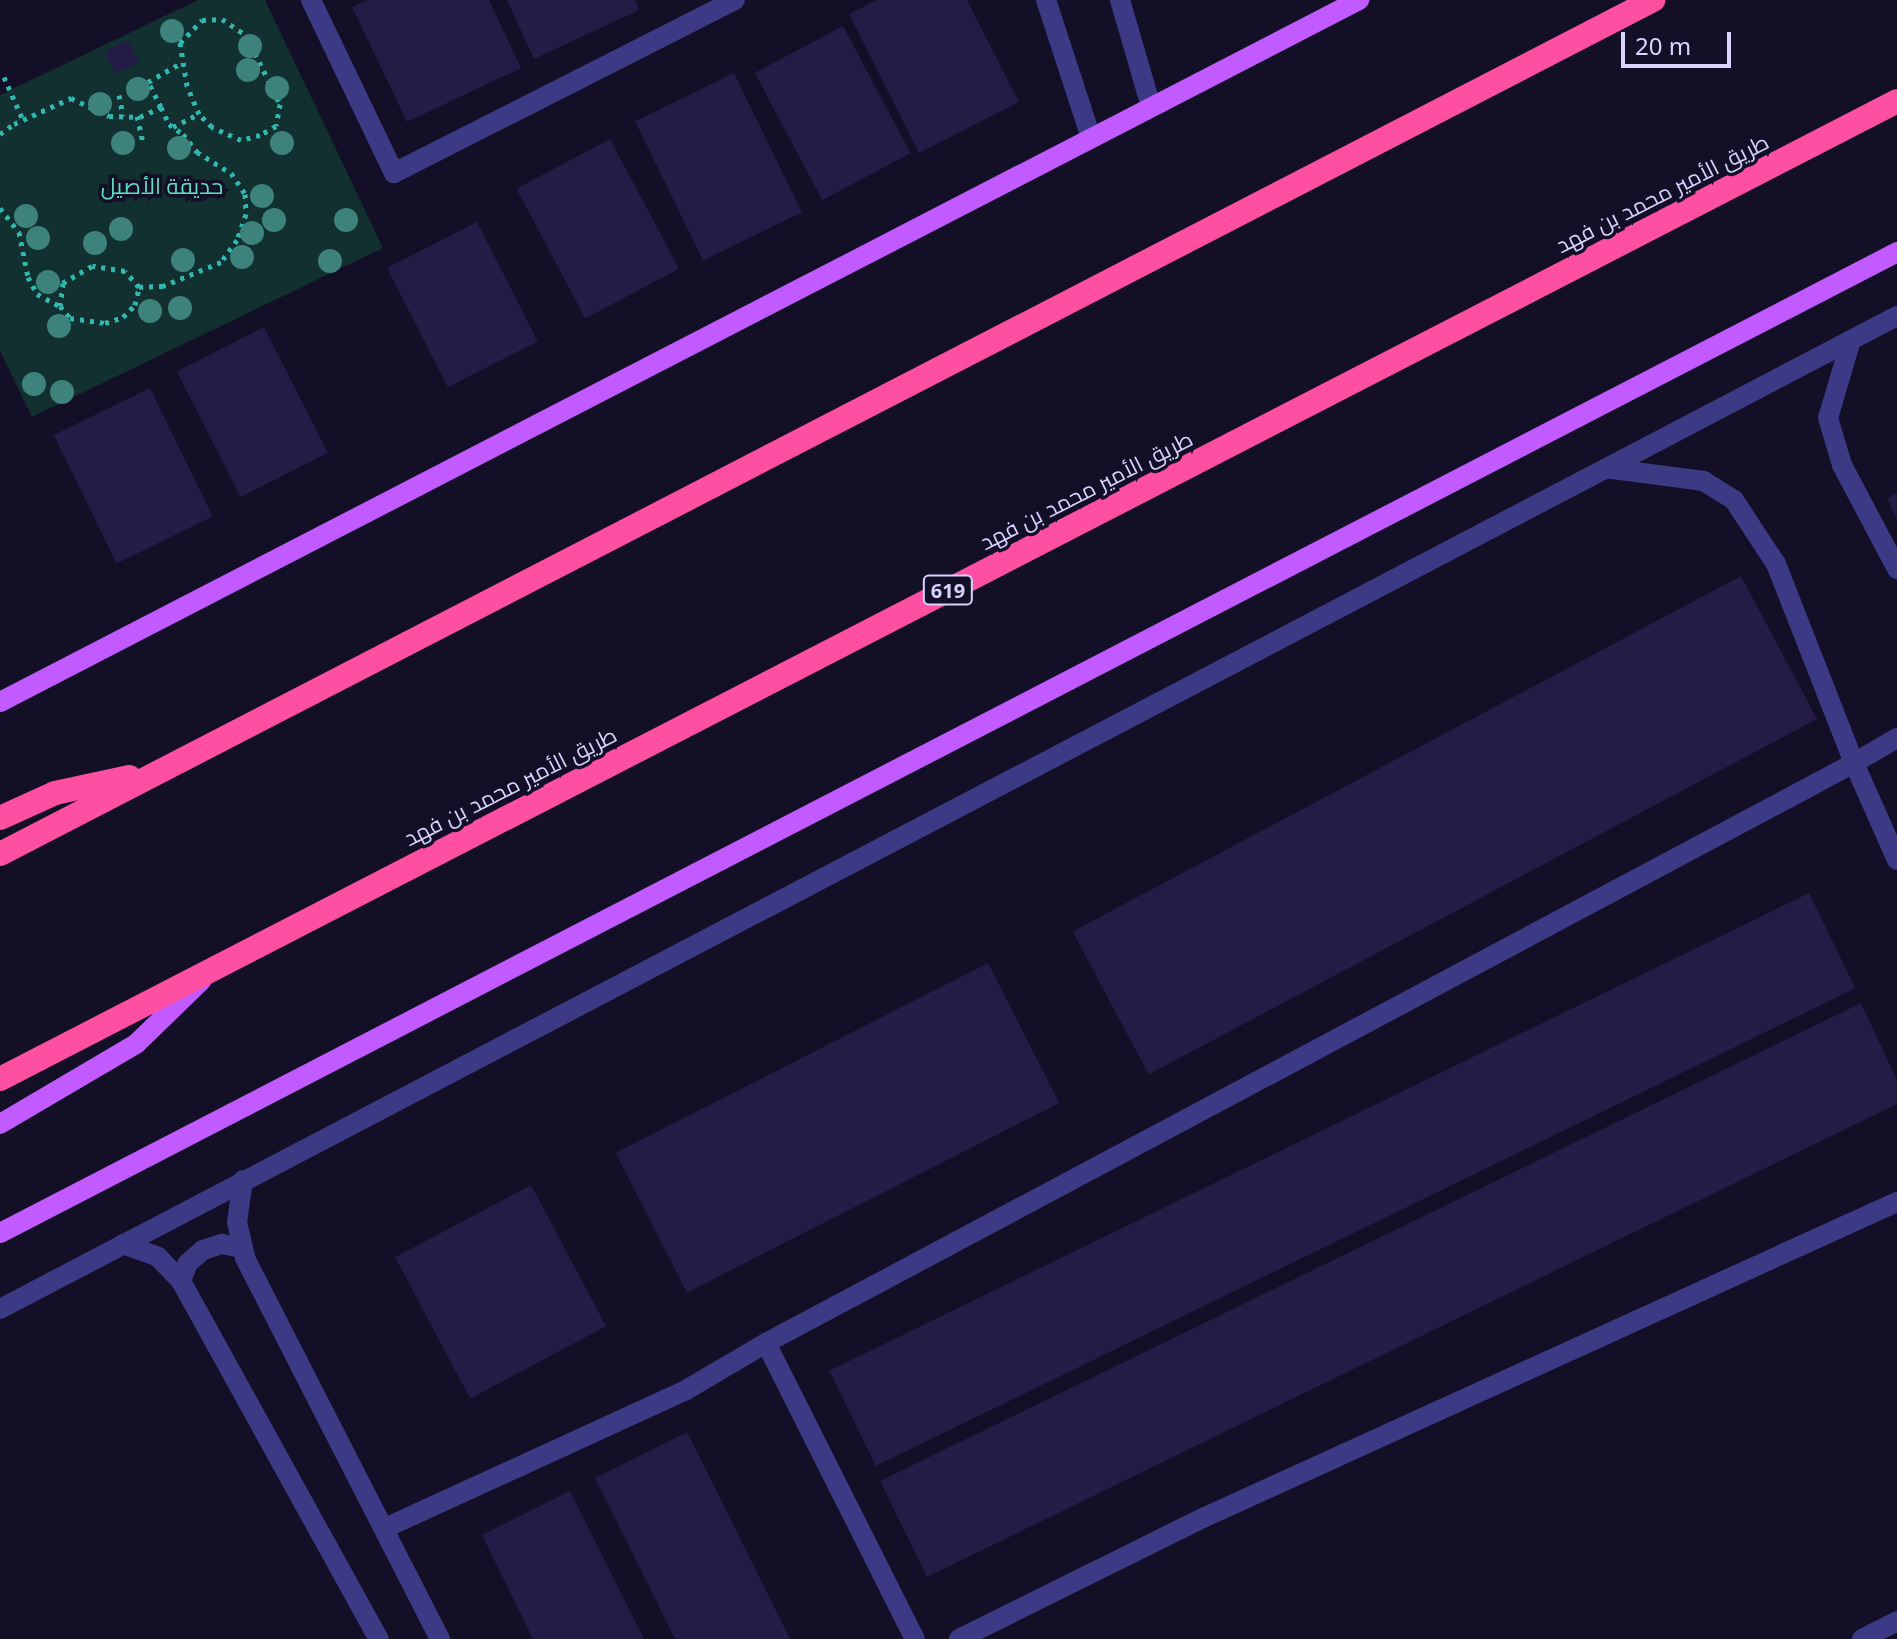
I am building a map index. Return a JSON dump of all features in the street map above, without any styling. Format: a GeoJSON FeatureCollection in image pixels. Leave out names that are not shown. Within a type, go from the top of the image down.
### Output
{"type":"FeatureCollection","features":[{"type":"Feature","properties":{"kind":"highway"},"geometry":{"type":"LineString","coordinates":[[0,854],[1653,0]]}},
{"type":"Feature","properties":{"kind":"highway","name":"طريق الأمير محمد بن فهد"},"geometry":{"type":"LineString","coordinates":[[0,1079],[1897,101]]}},
{"type":"Feature","properties":{"kind":"highway"},"geometry":{"type":"LineString","coordinates":[[0,818],[55,793],[159,771]]}},
{"type":"Feature","properties":{"kind":"main road"},"geometry":{"type":"LineString","coordinates":[[0,702],[1359,0]]}},
{"type":"Feature","properties":{"kind":"main road"},"geometry":{"type":"LineString","coordinates":[[0,1233],[1897,252]]}},
{"type":"Feature","properties":{"kind":"main road"},"geometry":{"type":"LineString","coordinates":[[0,1124],[136,1044],[213,969]]}},
{"type":"Feature","properties":{"kind":"street"},"geometry":{"type":"LineString","coordinates":[[311,0],[394,173],[726,2]]}},
{"type":"Feature","properties":{"kind":"street"},"geometry":{"type":"LineString","coordinates":[[1046,0],[1091,138]]}},
{"type":"Feature","properties":{"kind":"street"},"geometry":{"type":"LineString","coordinates":[[1120,0],[1151,107]]}},
{"type":"Feature","properties":{"kind":"street"},"geometry":{"type":"LineString","coordinates":[[0,1309],[1611,469],[1897,316]]}},
{"type":"Feature","properties":{"kind":"street"},"geometry":{"type":"LineString","coordinates":[[1851,340],[1828,418],[1842,465],[1897,569]]}},
{"type":"Feature","properties":{"kind":"street"},"geometry":{"type":"LineString","coordinates":[[1611,469],[1704,481],[1734,500],[1776,564],[1854,763],[1897,860]]}},
{"type":"Feature","properties":{"kind":"street"},"geometry":{"type":"LineString","coordinates":[[385,1528],[686,1390],[766,1343],[1897,738]]}},
{"type":"Feature","properties":{"kind":"street"},"geometry":{"type":"LineString","coordinates":[[243,1180],[237,1222],[241,1248],[440,1639]]}},
{"type":"Feature","properties":{"kind":"street"},"geometry":{"type":"LineString","coordinates":[[959,1639],[1205,1517],[1897,1202]]}},
{"type":"Feature","properties":{"kind":"street"},"geometry":{"type":"LineString","coordinates":[[123,1244],[158,1257],[181,1281],[379,1639]]}},
{"type":"Feature","properties":{"kind":"street"},"geometry":{"type":"LineString","coordinates":[[181,1281],[188,1263],[203,1250],[222,1244],[241,1248]]}},
{"type":"Feature","properties":{"kind":"street"},"geometry":{"type":"LineString","coordinates":[[766,1343],[915,1639]]}},
{"type":"Feature","properties":{"kind":"street"},"geometry":{"type":"LineString","coordinates":[[1862,1639],[1897,1621]]}},
{"type":"Feature","properties":{"kind":"path"},"geometry":{"type":"LineString","coordinates":[[222,19],[246,35],[280,104],[276,126],[260,135],[241,140],[226,136],[199,114],[181,63],[180,43],[189,29],[202,20],[222,19]]}},
{"type":"Feature","properties":{"kind":"path"},"geometry":{"type":"LineString","coordinates":[[139,287],[163,286],[221,262],[237,240],[246,214],[245,194],[231,173],[197,152],[173,127],[148,82],[181,63]]}},
{"type":"Feature","properties":{"kind":"path"},"geometry":{"type":"LineString","coordinates":[[4,77],[23,120]]}},
{"type":"Feature","properties":{"kind":"path"},"geometry":{"type":"LineString","coordinates":[[119,95],[123,116]]}},
{"type":"Feature","properties":{"kind":"path"},"geometry":{"type":"LineString","coordinates":[[0,134],[71,98],[109,116],[137,116],[161,107]]}},
{"type":"Feature","properties":{"kind":"path"},"geometry":{"type":"LineString","coordinates":[[173,127],[199,114]]}},
{"type":"Feature","properties":{"kind":"path"},"geometry":{"type":"LineString","coordinates":[[137,116],[143,141]]}},
{"type":"Feature","properties":{"kind":"path"},"geometry":{"type":"LineString","coordinates":[[0,208],[19,232],[28,277],[37,294],[60,306],[70,318],[105,323],[123,317],[135,305],[139,287]]}},
{"type":"Feature","properties":{"kind":"path"},"geometry":{"type":"LineString","coordinates":[[60,306],[63,283],[92,266],[125,271],[139,287]]}},
{"type":"Feature","properties":{"kind":"green space","name":"حديقة الأصيل"},"geometry":{"type":"Polygon","coordinates":[[[198,0],[265,0],[383,248],[32,417],[0,351],[0,95],[198,0]]]}},
{"type":"Feature","properties":{"kind":"building"},"geometry":{"type":"Polygon","coordinates":[[[367,0],[489,0],[521,68],[407,122],[352,7],[367,0]]]}},
{"type":"Feature","properties":{"kind":"building"},"geometry":{"type":"Polygon","coordinates":[[[507,0],[635,0],[639,10],[534,59],[507,0]]]}},
{"type":"Feature","properties":{"kind":"building"},"geometry":{"type":"Polygon","coordinates":[[[877,0],[967,0],[1019,102],[919,153],[849,14],[877,0]]]}},
{"type":"Feature","properties":{"kind":"building"},"geometry":{"type":"Polygon","coordinates":[[[843,26],[911,153],[822,200],[755,73],[843,26]]]}},
{"type":"Feature","properties":{"kind":"building"},"geometry":{"type":"Polygon","coordinates":[[[128,40],[139,62],[116,74],[105,51],[128,40]]]}},
{"type":"Feature","properties":{"kind":"building"},"geometry":{"type":"Polygon","coordinates":[[[734,73],[802,212],[703,261],[635,121],[734,73]]]}},
{"type":"Feature","properties":{"kind":"building"},"geometry":{"type":"Polygon","coordinates":[[[610,139],[679,269],[585,319],[516,189],[610,139]]]}},
{"type":"Feature","properties":{"kind":"building"},"geometry":{"type":"Polygon","coordinates":[[[477,222],[538,341],[448,387],[387,268],[477,222]]]}},
{"type":"Feature","properties":{"kind":"building"},"geometry":{"type":"Polygon","coordinates":[[[264,327],[328,453],[241,497],[177,371],[264,327]]]}},
{"type":"Feature","properties":{"kind":"building"},"geometry":{"type":"Polygon","coordinates":[[[150,388],[213,517],[117,563],[54,435],[150,388]]]}},
{"type":"Feature","properties":{"kind":"building"},"geometry":{"type":"Polygon","coordinates":[[[1897,493],[1897,519],[1887,499],[1897,493]]]}},
{"type":"Feature","properties":{"kind":"building"},"geometry":{"type":"Polygon","coordinates":[[[1741,576],[1817,719],[1149,1074],[1073,931],[1741,576]]]}},
{"type":"Feature","properties":{"kind":"building"},"geometry":{"type":"Polygon","coordinates":[[[1809,893],[1855,988],[876,1466],[829,1371],[1809,893]]]}},
{"type":"Feature","properties":{"kind":"building"},"geometry":{"type":"Polygon","coordinates":[[[988,963],[1059,1103],[687,1293],[616,1153],[988,963]]]}},
{"type":"Feature","properties":{"kind":"building"},"geometry":{"type":"Polygon","coordinates":[[[1861,1003],[1897,1080],[1897,1104],[927,1577],[880,1481],[1861,1003]]]}},
{"type":"Feature","properties":{"kind":"building"},"geometry":{"type":"Polygon","coordinates":[[[531,1185],[606,1326],[470,1399],[395,1257],[531,1185]]]}},
{"type":"Feature","properties":{"kind":"building"},"geometry":{"type":"Polygon","coordinates":[[[687,1432],[790,1639],[675,1639],[595,1478],[687,1432]]]}},
{"type":"Feature","properties":{"kind":"building"},"geometry":{"type":"Polygon","coordinates":[[[570,1491],[644,1639],[533,1639],[482,1535],[570,1491]]]}}]}
